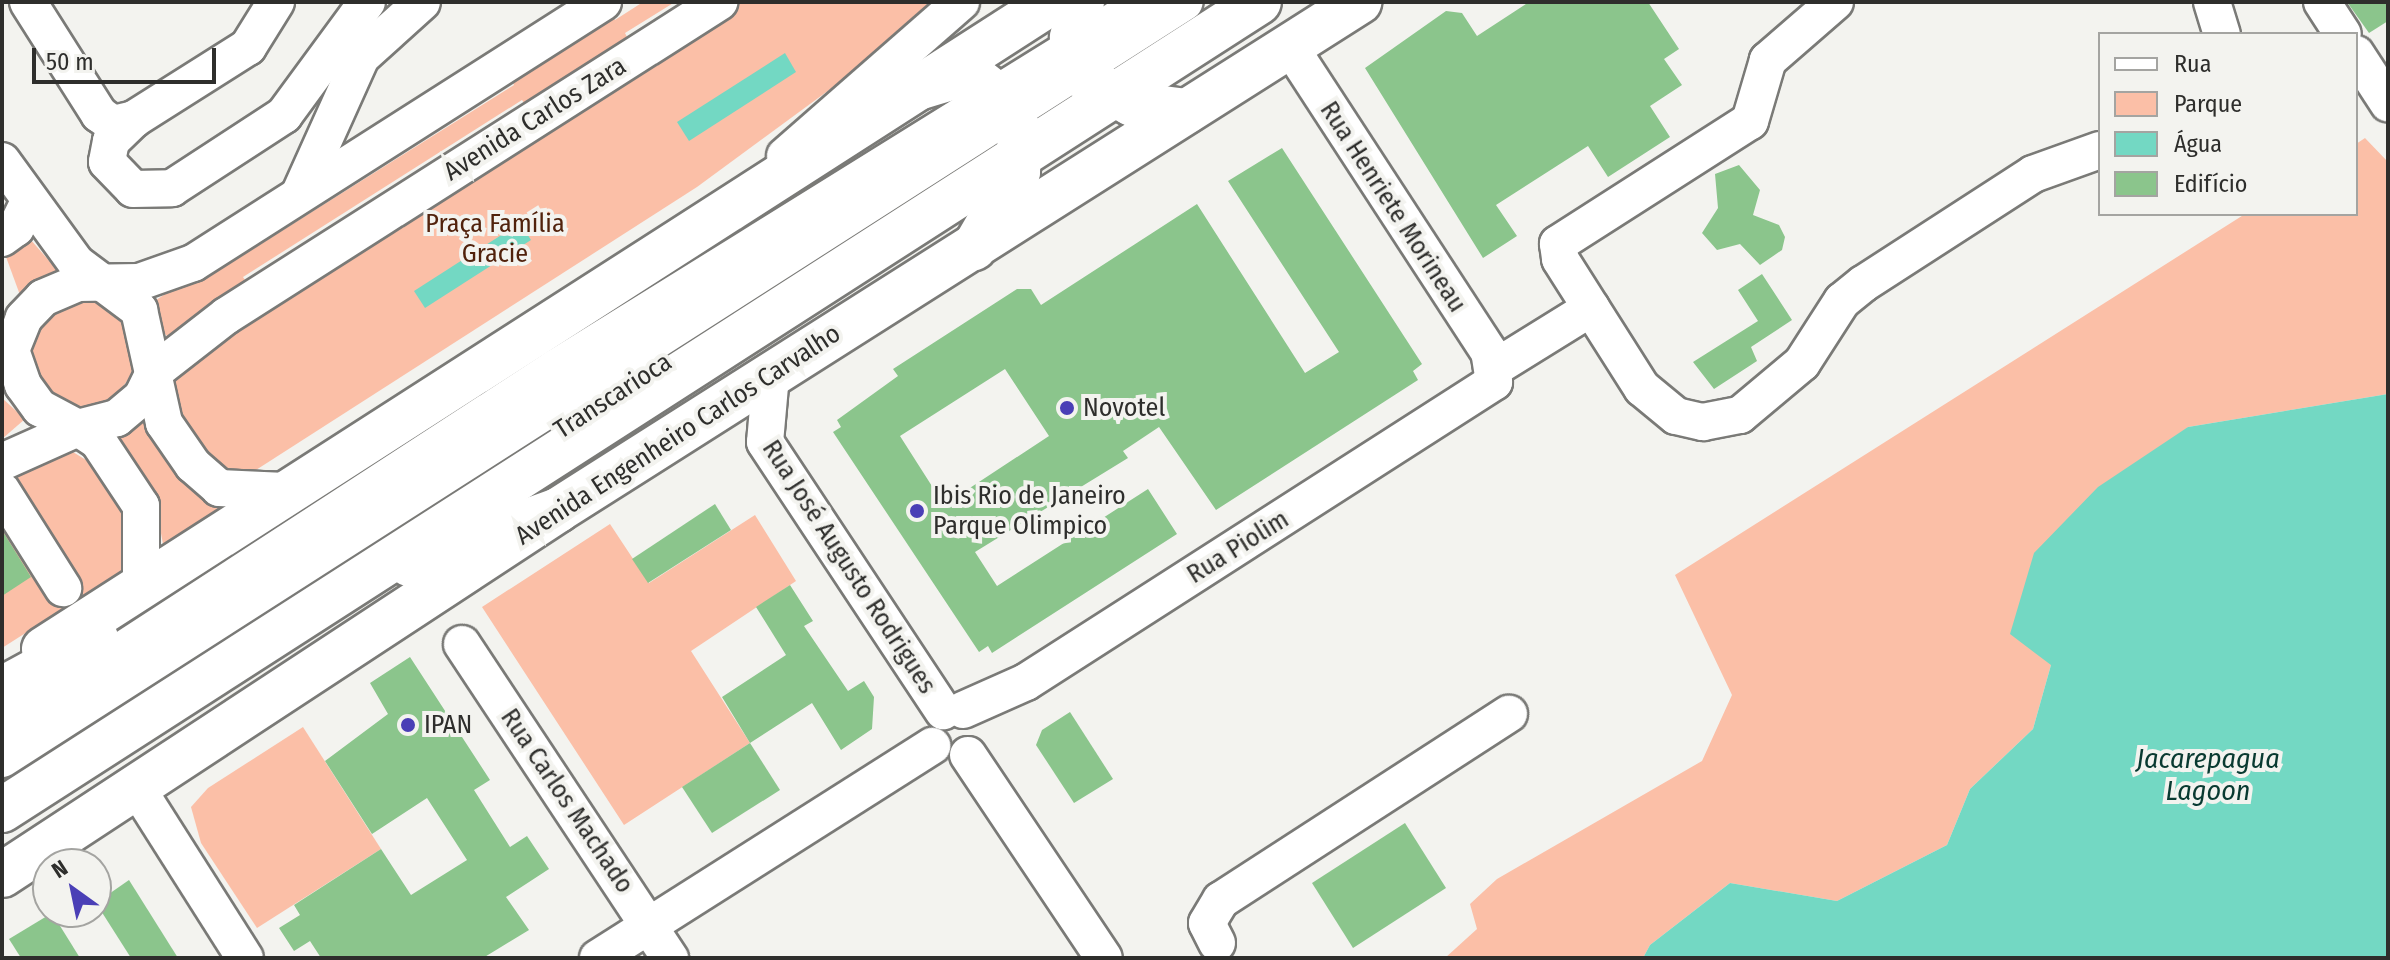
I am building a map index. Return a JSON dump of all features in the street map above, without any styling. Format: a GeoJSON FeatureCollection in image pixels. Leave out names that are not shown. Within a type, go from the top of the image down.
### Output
{"type":"FeatureCollection","features":[{"type":"Feature","properties":{"kind":"main road"},"geometry":{"type":"LineString","coordinates":[[2,676],[733,202],[1052,2]]}},
{"type":"Feature","properties":{"kind":"main road"},"geometry":{"type":"LineString","coordinates":[[1082,2],[1072,24],[1090,76],[1187,111]]}},
{"type":"Feature","properties":{"kind":"main road","name":"Avenida Engenheiro Carlos Carvalho"},"geometry":{"type":"LineString","coordinates":[[2,810],[329,597],[1014,125],[1090,76],[1152,2]]}},
{"type":"Feature","properties":{"kind":"main road","name":"Avenida Engenheiro Carlos Carvalho"},"geometry":{"type":"LineString","coordinates":[[2,733],[558,371],[1014,125],[1090,76],[1259,2]]}},
{"type":"Feature","properties":{"kind":"main road","name":"Avenida Engenheiro Carlos Carvalho"},"geometry":{"type":"LineString","coordinates":[[2,875],[558,510],[1359,2]]}},
{"type":"Feature","properties":{"kind":"main road"},"geometry":{"type":"LineString","coordinates":[[918,88],[963,77],[1014,125],[1004,204],[974,248]]}},
{"type":"Feature","properties":{"kind":"main road"},"geometry":{"type":"LineString","coordinates":[[2,689],[515,387],[558,371]]}},
{"type":"Feature","properties":{"kind":"main road"},"geometry":{"type":"LineString","coordinates":[[329,597],[558,510]]}},
{"type":"Feature","properties":{"kind":"street"},"geometry":{"type":"LineString","coordinates":[[28,2],[99,114],[113,124],[134,119]]}},
{"type":"Feature","properties":{"kind":"street"},"geometry":{"type":"LineString","coordinates":[[276,2],[248,47],[134,119],[111,141],[107,162],[133,189],[172,188],[284,115],[367,2]]}},
{"type":"Feature","properties":{"kind":"street"},"geometry":{"type":"LineString","coordinates":[[332,2],[367,2]]}},
{"type":"Feature","properties":{"kind":"street"},"geometry":{"type":"LineString","coordinates":[[300,193],[361,57],[422,2]]}},
{"type":"Feature","properties":{"kind":"street"},"geometry":{"type":"LineString","coordinates":[[7,359],[24,318],[43,298],[78,283],[104,285],[169,275],[603,2]]}},
{"type":"Feature","properties":{"kind":"street","name":"Avenida Carlos Zara"},"geometry":{"type":"LineString","coordinates":[[154,372],[226,316],[719,2]]}},
{"type":"Feature","properties":{"kind":"street"},"geometry":{"type":"LineString","coordinates":[[733,202],[961,2]]}},
{"type":"Feature","properties":{"kind":"street"},"geometry":{"type":"LineString","coordinates":[[1090,76],[1185,2]]}},
{"type":"Feature","properties":{"kind":"street"},"geometry":{"type":"LineString","coordinates":[[1090,76],[1225,2]]}},
{"type":"Feature","properties":{"kind":"street"},"geometry":{"type":"LineString","coordinates":[[1835,2],[1768,60],[1750,121],[1558,244],[1591,308],[1642,388],[1676,416],[1703,422],[1740,415],[1802,363],[1842,301],[1863,284],[2033,174],[2098,151]]}},
{"type":"Feature","properties":{"kind":"street"},"geometry":{"type":"LineString","coordinates":[[2212,2],[2221,32]]}},
{"type":"Feature","properties":{"kind":"street"},"geometry":{"type":"LineString","coordinates":[[2322,2],[2342,32]]}},
{"type":"Feature","properties":{"kind":"street"},"geometry":{"type":"LineString","coordinates":[[301,40],[311,82]]}},
{"type":"Feature","properties":{"kind":"street","name":"Rua Henriete Morineau"},"geometry":{"type":"LineString","coordinates":[[1290,47],[1496,367]]}},
{"type":"Feature","properties":{"kind":"street"},"geometry":{"type":"LineString","coordinates":[[2358,57],[2388,103]]}},
{"type":"Feature","properties":{"kind":"street","name":"Transcarioca"},"geometry":{"type":"LineString","coordinates":[[2,759],[1014,125]]}},
{"type":"Feature","properties":{"kind":"street","name":"Transcarioca"},"geometry":{"type":"LineString","coordinates":[[2,791],[1014,125]]}},
{"type":"Feature","properties":{"kind":"street"},"geometry":{"type":"LineString","coordinates":[[2,161],[28,203],[104,285],[139,310],[164,423],[205,478],[219,488],[285,491]]}},
{"type":"Feature","properties":{"kind":"street"},"geometry":{"type":"LineString","coordinates":[[2,238],[28,203]]}},
{"type":"Feature","properties":{"kind":"street"},"geometry":{"type":"LineString","coordinates":[[2,300],[7,359],[40,408],[98,441],[141,506],[141,586]]}},
{"type":"Feature","properties":{"kind":"street"},"geometry":{"type":"LineString","coordinates":[[1496,367],[1591,308]]}},
{"type":"Feature","properties":{"kind":"street","name":"Rua Piolim"},"geometry":{"type":"LineString","coordinates":[[953,710],[1026,682],[1486,392],[1496,367]]}},
{"type":"Feature","properties":{"kind":"street"},"geometry":{"type":"LineString","coordinates":[[2,462],[78,428],[131,409],[154,372]]}},
{"type":"Feature","properties":{"kind":"street","name":"Rua José Augusto Rodrigues"},"geometry":{"type":"LineString","coordinates":[[771,375],[765,442],[953,710]]}},
{"type":"Feature","properties":{"kind":"street"},"geometry":{"type":"LineString","coordinates":[[2,491],[63,588]]}},
{"type":"Feature","properties":{"kind":"street","name":"Rua Carlos Machado"},"geometry":{"type":"LineString","coordinates":[[462,644],[670,958]]}},
{"type":"Feature","properties":{"kind":"street"},"geometry":{"type":"LineString","coordinates":[[953,710],[979,734],[968,755],[946,758],[932,746],[930,726],[953,710]]}},
{"type":"Feature","properties":{"kind":"street"},"geometry":{"type":"LineString","coordinates":[[1217,943],[1207,923],[1221,900],[1509,714]]}},
{"type":"Feature","properties":{"kind":"street"},"geometry":{"type":"LineString","coordinates":[[598,958],[932,746]]}},
{"type":"Feature","properties":{"kind":"street"},"geometry":{"type":"LineString","coordinates":[[968,755],[1104,958]]}},
{"type":"Feature","properties":{"kind":"street"},"geometry":{"type":"LineString","coordinates":[[137,788],[245,958]]}},
{"type":"Feature","properties":{"kind":"green space"},"geometry":{"type":"Polygon","coordinates":[[[643,2],[675,2],[625,33],[629,41],[527,107],[522,100],[243,277],[248,285],[168,337],[164,333],[153,302],[226,254],[232,262],[514,85],[509,75],[610,11],[615,20],[643,2]]]}},
{"type":"Feature","properties":{"kind":"green space","name":"Praça Família Gracie"},"geometry":{"type":"Polygon","coordinates":[[[743,2],[949,2],[697,187],[242,479],[226,476],[175,420],[172,381],[184,360],[743,2]]]}},
{"type":"Feature","properties":{"kind":"green space"},"geometry":{"type":"Polygon","coordinates":[[[2365,138],[2388,162],[2388,394],[2188,427],[2051,665],[2033,729],[1970,789],[1947,845],[1837,901],[1730,883],[1650,945],[1643,958],[1445,958],[1477,929],[1470,904],[1497,879],[1702,761],[1732,695],[1675,575],[2242,216],[2358,216],[2358,143],[2365,138]]]}},
{"type":"Feature","properties":{"kind":"green space"},"geometry":{"type":"Polygon","coordinates":[[[23,231],[58,271],[20,295],[2,246],[23,231]]]}},
{"type":"Feature","properties":{"kind":"green space"},"geometry":{"type":"Polygon","coordinates":[[[82,300],[102,304],[120,315],[131,333],[135,353],[131,373],[120,391],[102,402],[82,406],[62,402],[44,391],[33,373],[29,353],[33,333],[44,315],[62,304],[82,300]]]}},
{"type":"Feature","properties":{"kind":"green space"},"geometry":{"type":"Polygon","coordinates":[[[2,398],[25,419],[2,439],[2,398]]]}},
{"type":"Feature","properties":{"kind":"green space"},"geometry":{"type":"Polygon","coordinates":[[[146,410],[187,485],[225,505],[163,544],[157,512],[118,451],[116,432],[146,410]]]}},
{"type":"Feature","properties":{"kind":"green space"},"geometry":{"type":"Polygon","coordinates":[[[68,449],[96,466],[127,505],[126,569],[2,648],[2,475],[68,449]]]}},
{"type":"Feature","properties":{"kind":"green space"},"geometry":{"type":"Polygon","coordinates":[[[755,515],[796,581],[691,651],[750,743],[624,825],[482,607],[610,524],[649,583],[755,515]]]}},
{"type":"Feature","properties":{"kind":"green space"},"geometry":{"type":"Polygon","coordinates":[[[303,727],[381,849],[257,928],[201,843],[191,807],[208,788],[303,727]]]}},
{"type":"Feature","properties":{"kind":"water"},"geometry":{"type":"Polygon","coordinates":[[[785,53],[796,72],[689,141],[677,122],[785,53]]]}},
{"type":"Feature","properties":{"kind":"water"},"geometry":{"type":"Polygon","coordinates":[[[520,223],[531,240],[425,308],[414,291],[520,223]]]}},
{"type":"Feature","properties":{"kind":"water","name":"Jacarepagua Lagoon"},"geometry":{"type":"Polygon","coordinates":[[[2388,394],[2388,958],[1643,958],[1650,945],[1730,883],[1837,901],[1947,845],[1970,789],[2033,729],[2051,665],[2010,634],[2034,553],[2098,487],[2188,427],[2388,394]]]}},
{"type":"Feature","properties":{"kind":"building"},"geometry":{"type":"Polygon","coordinates":[[[1529,2],[1648,2],[1679,49],[1664,59],[1682,85],[1650,106],[1670,137],[1608,177],[1588,146],[1496,205],[1517,236],[1483,258],[1365,68],[1446,11],[1462,13],[1477,36],[1529,2]]]}},
{"type":"Feature","properties":{"kind":"building"},"geometry":{"type":"Polygon","coordinates":[[[2347,2],[2386,2],[2388,21],[2369,33],[2347,2]]]}},
{"type":"Feature","properties":{"kind":"building"},"geometry":{"type":"Polygon","coordinates":[[[1282,148],[1422,364],[1413,371],[1418,380],[1216,510],[1159,427],[1123,451],[1128,458],[975,552],[997,586],[1148,489],[1177,534],[992,653],[988,646],[979,652],[833,432],[841,427],[837,420],[898,376],[893,369],[1017,289],[1031,289],[1041,305],[1197,204],[1305,373],[1339,352],[1228,181],[1282,148]],[[1005,369],[900,436],[944,505],[1049,436],[1005,369]]]}},
{"type":"Feature","properties":{"kind":"building"},"geometry":{"type":"Polygon","coordinates":[[[1739,165],[1760,190],[1753,215],[1779,225],[1785,237],[1782,250],[1760,265],[1740,244],[1717,250],[1702,233],[1718,208],[1715,174],[1739,165]]]}},
{"type":"Feature","properties":{"kind":"building"},"geometry":{"type":"Polygon","coordinates":[[[1762,274],[1792,320],[1751,347],[1757,361],[1714,389],[1693,362],[1758,321],[1738,290],[1762,274]]]}},
{"type":"Feature","properties":{"kind":"building"},"geometry":{"type":"Polygon","coordinates":[[[715,504],[731,530],[648,583],[632,559],[715,504]]]}},
{"type":"Feature","properties":{"kind":"building"},"geometry":{"type":"Polygon","coordinates":[[[2,530],[31,577],[2,596],[2,530]]]}},
{"type":"Feature","properties":{"kind":"building"},"geometry":{"type":"Polygon","coordinates":[[[790,585],[813,621],[804,626],[848,691],[864,681],[874,697],[872,729],[841,750],[812,703],[750,743],[722,697],[786,655],[756,607],[790,585]]]}},
{"type":"Feature","properties":{"kind":"building"},"geometry":{"type":"Polygon","coordinates":[[[410,657],[490,780],[474,790],[510,847],[527,836],[549,869],[506,897],[529,930],[483,958],[321,958],[310,941],[294,951],[279,928],[300,915],[294,905],[381,849],[411,895],[467,860],[427,798],[372,834],[325,761],[388,714],[370,683],[410,657]]]}},
{"type":"Feature","properties":{"kind":"building"},"geometry":{"type":"Polygon","coordinates":[[[1070,712],[1113,779],[1074,803],[1036,745],[1042,730],[1070,712]]]}},
{"type":"Feature","properties":{"kind":"building"},"geometry":{"type":"Polygon","coordinates":[[[750,743],[780,790],[712,833],[682,787],[750,743]]]}},
{"type":"Feature","properties":{"kind":"building"},"geometry":{"type":"Polygon","coordinates":[[[1405,823],[1446,888],[1353,948],[1312,883],[1405,823]]]}},
{"type":"Feature","properties":{"kind":"building"},"geometry":{"type":"Polygon","coordinates":[[[129,880],[178,958],[131,958],[112,928],[112,892],[129,880]]]}},
{"type":"Feature","properties":{"kind":"building"},"geometry":{"type":"Polygon","coordinates":[[[32,925],[32,928],[61,928],[80,958],[21,958],[9,939],[32,925]]]}},
{"type":"Feature","properties":{"kind":"place","name":"Novotel"},"geometry":{"type":"Point","coordinates":[1067,408]}},
{"type":"Feature","properties":{"kind":"place","name":"Ibis Rio de Janeiro Parque Olimpico"},"geometry":{"type":"Point","coordinates":[917,511]}},
{"type":"Feature","properties":{"kind":"place","name":"IPAN"},"geometry":{"type":"Point","coordinates":[408,725]}}]}
